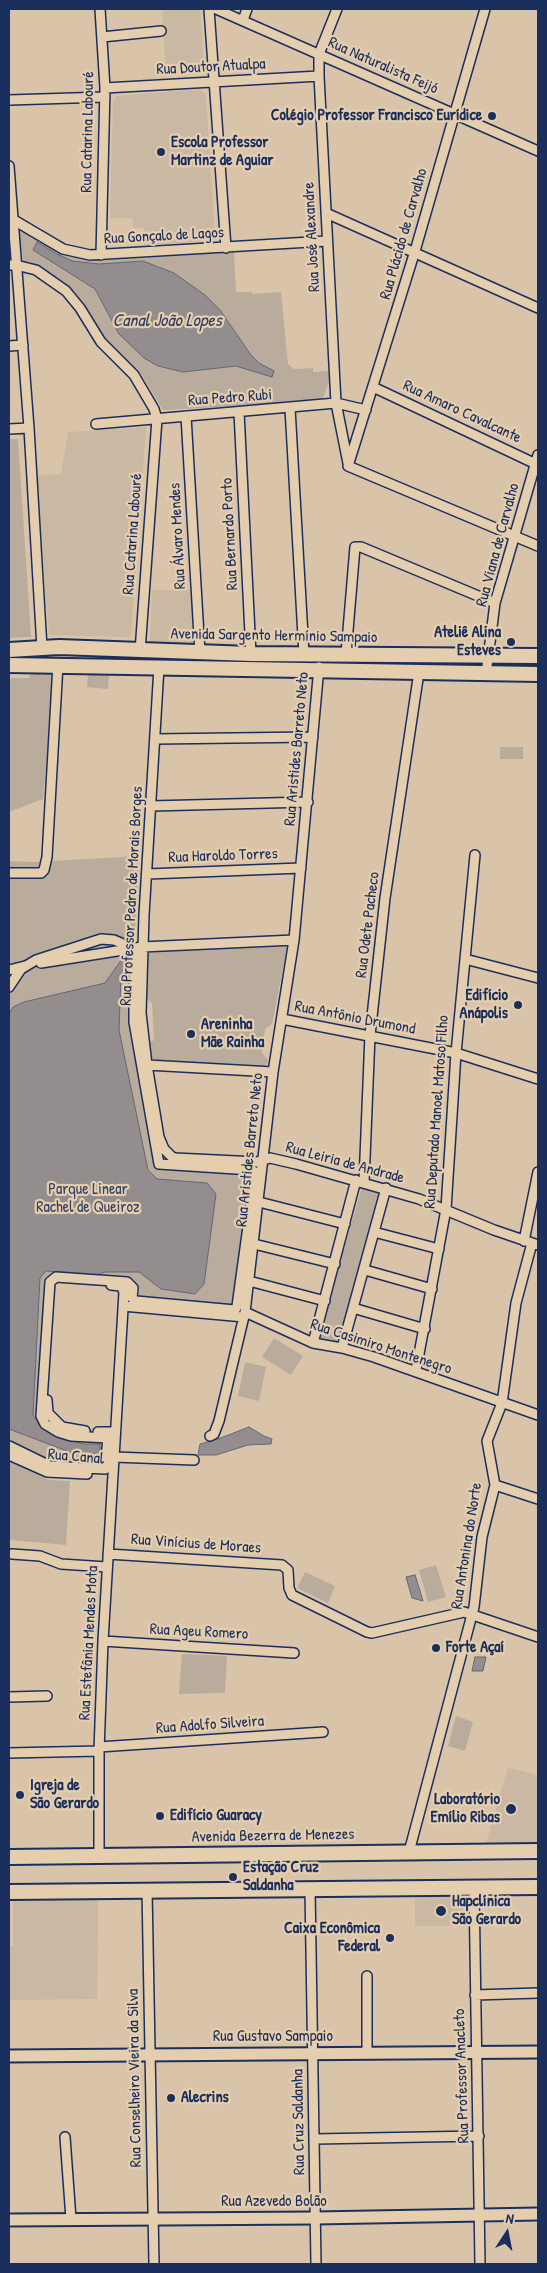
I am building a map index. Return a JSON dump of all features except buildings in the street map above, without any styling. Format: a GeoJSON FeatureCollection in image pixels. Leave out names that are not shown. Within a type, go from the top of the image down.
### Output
{"type":"FeatureCollection","features":[{"type":"Feature","properties":{"kind":"main road","name":"Avenida Sargento Hermínio Sampaio"},"geometry":{"type":"LineString","coordinates":[[9,650],[42,648],[251,654],[538,656]]}},
{"type":"Feature","properties":{"kind":"main road","name":"Avenida Sargento Hermínio Sampaio"},"geometry":{"type":"LineString","coordinates":[[9,665],[58,664],[538,674]]}},
{"type":"Feature","properties":{"kind":"main road","name":"Avenida Bezerra de Menezes"},"geometry":{"type":"LineString","coordinates":[[9,1857],[538,1851]]}},
{"type":"Feature","properties":{"kind":"main road"},"geometry":{"type":"LineString","coordinates":[[9,1892],[538,1887]]}},
{"type":"Feature","properties":{"kind":"street","name":"Rua Catarina Labouré"},"geometry":{"type":"LineString","coordinates":[[100,9],[105,92],[100,255]]}},
{"type":"Feature","properties":{"kind":"street"},"geometry":{"type":"LineString","coordinates":[[209,9],[226,248]]}},
{"type":"Feature","properties":{"kind":"street","name":"Rua Naturalista Feijó"},"geometry":{"type":"LineString","coordinates":[[216,9],[538,151]]}},
{"type":"Feature","properties":{"kind":"street"},"geometry":{"type":"LineString","coordinates":[[243,20],[247,9]]}},
{"type":"Feature","properties":{"kind":"street","name":"Rua José Alexandre"},"geometry":{"type":"LineString","coordinates":[[337,9],[319,54],[319,76],[336,403],[348,466]]}},
{"type":"Feature","properties":{"kind":"street","name":"Rua Plácido de Carvalho"},"geometry":{"type":"LineString","coordinates":[[348,466],[415,251],[485,9]]}},
{"type":"Feature","properties":{"kind":"street"},"geometry":{"type":"LineString","coordinates":[[102,36],[162,31]]}},
{"type":"Feature","properties":{"kind":"street","name":"Rua Doutor Atualpa"},"geometry":{"type":"LineString","coordinates":[[9,100],[213,81],[319,76]]}},
{"type":"Feature","properties":{"kind":"street"},"geometry":{"type":"LineString","coordinates":[[9,166],[13,265],[23,345],[42,648]]}},
{"type":"Feature","properties":{"kind":"street"},"geometry":{"type":"LineString","coordinates":[[326,213],[415,251],[538,308]]}},
{"type":"Feature","properties":{"kind":"street","name":"Rua Gonçalo de Lagos"},"geometry":{"type":"LineString","coordinates":[[12,219],[63,249],[83,255],[327,241]]}},
{"type":"Feature","properties":{"kind":"street"},"geometry":{"type":"LineString","coordinates":[[13,265],[36,270],[66,291],[80,308],[102,342],[134,375],[150,400],[157,419]]}},
{"type":"Feature","properties":{"kind":"street"},"geometry":{"type":"LineString","coordinates":[[9,346],[23,345]]}},
{"type":"Feature","properties":{"kind":"street","name":"Rua Amaro Cavalcante"},"geometry":{"type":"LineString","coordinates":[[373,387],[538,461]]}},
{"type":"Feature","properties":{"kind":"street","name":"Rua Pedro Rubi"},"geometry":{"type":"LineString","coordinates":[[96,424],[336,403],[366,410]]}},
{"type":"Feature","properties":{"kind":"street"},"geometry":{"type":"LineString","coordinates":[[290,408],[304,654]]}},
{"type":"Feature","properties":{"kind":"street","name":"Rua Bernardo Porto"},"geometry":{"type":"LineString","coordinates":[[239,412],[251,654]]}},
{"type":"Feature","properties":{"kind":"street","name":"Rua Álvaro Mendes"},"geometry":{"type":"LineString","coordinates":[[186,416],[200,653]]}},
{"type":"Feature","properties":{"kind":"street","name":"Rua Catarina Labouré"},"geometry":{"type":"LineString","coordinates":[[140,651],[157,419]]}},
{"type":"Feature","properties":{"kind":"street"},"geometry":{"type":"LineString","coordinates":[[9,429],[29,428]]}},
{"type":"Feature","properties":{"kind":"street","name":"Rua Viana de Carvalho"},"geometry":{"type":"LineString","coordinates":[[486,674],[495,603],[538,461]]}},
{"type":"Feature","properties":{"kind":"street"},"geometry":{"type":"LineString","coordinates":[[348,466],[538,546]]}},
{"type":"Feature","properties":{"kind":"street"},"geometry":{"type":"LineString","coordinates":[[346,654],[354,548],[361,547],[495,603]]}},
{"type":"Feature","properties":{"kind":"street","name":"Rua Aristides Barreto Neto"},"geometry":{"type":"LineString","coordinates":[[210,1436],[214,1434],[219,1421],[245,1314],[260,1202],[273,1072],[294,940],[314,737],[320,654]]}},
{"type":"Feature","properties":{"kind":"street"},"geometry":{"type":"LineString","coordinates":[[9,873],[41,873],[44,870],[47,858],[58,664]]}},
{"type":"Feature","properties":{"kind":"street","name":"Rua Professor Pedro de Morais Borges"},"geometry":{"type":"LineString","coordinates":[[159,667],[142,946],[141,1013],[160,1138],[168,1153]]}},
{"type":"Feature","properties":{"kind":"street","name":"Rua Odete Pacheco"},"geometry":{"type":"LineString","coordinates":[[313,1343],[345,1224],[360,1181],[370,1035],[385,898],[419,672]]}},
{"type":"Feature","properties":{"kind":"street"},"geometry":{"type":"LineString","coordinates":[[155,739],[314,737]]}},
{"type":"Feature","properties":{"kind":"street"},"geometry":{"type":"LineString","coordinates":[[151,806],[308,802]]}},
{"type":"Feature","properties":{"kind":"street","name":"Rua Deputado Manoel Matoso Filho"},"geometry":{"type":"LineString","coordinates":[[416,1370],[446,1209],[456,1053],[475,854]]}},
{"type":"Feature","properties":{"kind":"street","name":"Rua Haroldo Torres"},"geometry":{"type":"LineString","coordinates":[[147,874],[300,868]]}},
{"type":"Feature","properties":{"kind":"street"},"geometry":{"type":"LineString","coordinates":[[9,987],[18,974],[36,960],[101,939],[114,940],[131,948],[134,957],[134,1022],[159,1164],[251,1170],[255,1172],[237,1306],[233,1310],[136,1301],[132,1298],[133,1288],[127,1282],[53,1278],[50,1282],[42,1416],[45,1424],[58,1432],[71,1436],[108,1438],[105,1468],[50,1466],[9,1446]]}},
{"type":"Feature","properties":{"kind":"street"},"geometry":{"type":"LineString","coordinates":[[9,970],[142,946],[294,940]]}},
{"type":"Feature","properties":{"kind":"street"},"geometry":{"type":"LineString","coordinates":[[465,959],[538,978]]}},
{"type":"Feature","properties":{"kind":"street","name":"Rua Antônio Drumond"},"geometry":{"type":"LineString","coordinates":[[282,1019],[456,1053],[538,1079]]}},
{"type":"Feature","properties":{"kind":"street"},"geometry":{"type":"LineString","coordinates":[[148,1065],[273,1072]]}},
{"type":"Feature","properties":{"kind":"street","name":"Rua Leiria de Andrade"},"geometry":{"type":"LineString","coordinates":[[168,1153],[176,1158],[257,1162],[270,1158],[279,1160],[386,1188],[446,1209],[494,1230],[531,1243]]}},
{"type":"Feature","properties":{"kind":"street","name":"Rua Antonina do Norte"},"geometry":{"type":"LineString","coordinates":[[409,1852],[472,1614],[482,1537],[495,1485],[487,1441],[502,1402],[516,1303],[531,1243],[538,1172]]}},
{"type":"Feature","properties":{"kind":"street"},"geometry":{"type":"LineString","coordinates":[[342,1348],[386,1188]]}},
{"type":"Feature","properties":{"kind":"street"},"geometry":{"type":"LineString","coordinates":[[260,1202],[345,1224]]}},
{"type":"Feature","properties":{"kind":"street"},"geometry":{"type":"LineString","coordinates":[[374,1232],[439,1249]]}},
{"type":"Feature","properties":{"kind":"street"},"geometry":{"type":"LineString","coordinates":[[254,1244],[335,1264]]}},
{"type":"Feature","properties":{"kind":"street"},"geometry":{"type":"LineString","coordinates":[[365,1270],[432,1288]]}},
{"type":"Feature","properties":{"kind":"street","name":"Rua Estefânia Mendes Mota"},"geometry":{"type":"LineString","coordinates":[[98,1856],[103,1641],[124,1292],[121,1286],[62,1281],[55,1286],[46,1407],[48,1414],[62,1427],[79,1431],[115,1432]]}},
{"type":"Feature","properties":{"kind":"street"},"geometry":{"type":"LineString","coordinates":[[249,1281],[325,1301]]}},
{"type":"Feature","properties":{"kind":"street","name":"Rua Casimiro Montenegro"},"geometry":{"type":"LineString","coordinates":[[123,1306],[245,1314],[313,1343],[342,1348],[416,1370],[538,1414]]}},
{"type":"Feature","properties":{"kind":"street"},"geometry":{"type":"LineString","coordinates":[[353,1308],[425,1329]]}},
{"type":"Feature","properties":{"kind":"street","name":"Rua Canal"},"geometry":{"type":"LineString","coordinates":[[9,1455],[53,1473],[113,1475]]}},
{"type":"Feature","properties":{"kind":"street","name":"Rua Canal"},"geometry":{"type":"LineString","coordinates":[[114,1457],[194,1460]]}},
{"type":"Feature","properties":{"kind":"street"},"geometry":{"type":"LineString","coordinates":[[495,1485],[538,1499]]}},
{"type":"Feature","properties":{"kind":"street"},"geometry":{"type":"LineString","coordinates":[[12,1554],[40,1556],[61,1564],[107,1567]]}},
{"type":"Feature","properties":{"kind":"street","name":"Rua Vinícius de Moraes"},"geometry":{"type":"LineString","coordinates":[[108,1554],[282,1565],[288,1570],[289,1588],[292,1595],[372,1633],[464,1612],[472,1614]]}},
{"type":"Feature","properties":{"kind":"street"},"geometry":{"type":"LineString","coordinates":[[472,1614],[538,1637]]}},
{"type":"Feature","properties":{"kind":"street","name":"Rua Ageu Romero"},"geometry":{"type":"LineString","coordinates":[[103,1641],[294,1652]]}},
{"type":"Feature","properties":{"kind":"street"},"geometry":{"type":"LineString","coordinates":[[9,1697],[47,1696]]}},
{"type":"Feature","properties":{"kind":"street","name":"Rua Adolfo Silveira"},"geometry":{"type":"LineString","coordinates":[[9,1753],[99,1749],[323,1732]]}},
{"type":"Feature","properties":{"kind":"street","name":"Rua Professor Anacleto"},"geometry":{"type":"LineString","coordinates":[[474,1887],[475,2052],[479,2136],[480,2264]]}},
{"type":"Feature","properties":{"kind":"street","name":"Rua Cruz Saldanha"},"geometry":{"type":"LineString","coordinates":[[310,1888],[316,2264]]}},
{"type":"Feature","properties":{"kind":"street","name":"Rua Conselheiro Vieira da Silva"},"geometry":{"type":"LineString","coordinates":[[146,1890],[154,2264]]}},
{"type":"Feature","properties":{"kind":"street"},"geometry":{"type":"LineString","coordinates":[[367,1976],[367,2053]]}},
{"type":"Feature","properties":{"kind":"street"},"geometry":{"type":"LineString","coordinates":[[475,1995],[538,1993]]}},
{"type":"Feature","properties":{"kind":"street","name":"Rua Gustavo Sampaio"},"geometry":{"type":"LineString","coordinates":[[9,2056],[538,2052]]}},
{"type":"Feature","properties":{"kind":"street"},"geometry":{"type":"LineString","coordinates":[[315,2139],[479,2136]]}},
{"type":"Feature","properties":{"kind":"street"},"geometry":{"type":"LineString","coordinates":[[65,2137],[71,2219]]}},
{"type":"Feature","properties":{"kind":"street","name":"Rua Azevedo Bolão"},"geometry":{"type":"LineString","coordinates":[[9,2220],[538,2214]]}},
{"type":"Feature","properties":{"kind":"shaded area"},"geometry":{"type":"Polygon","coordinates":[[[162,9],[200,9],[204,69],[200,72],[166,75],[162,9]]]}},
{"type":"Feature","properties":{"kind":"shaded area","name":"Escola Professor Martinz de Aguiar"},"geometry":{"type":"Polygon","coordinates":[[[200,89],[206,95],[215,237],[211,241],[144,245],[144,228],[133,228],[133,218],[110,218],[113,101],[117,96],[200,89]]]}},
{"type":"Feature","properties":{"kind":"shaded area"},"geometry":{"type":"Polygon","coordinates":[[[146,427],[131,637],[49,635],[36,475],[61,474],[68,432],[146,427]]]}},
{"type":"Feature","properties":{"kind":"shaded area"},"geometry":{"type":"Polygon","coordinates":[[[152,590],[192,590],[193,647],[150,644],[152,590]]]}},
{"type":"Feature","properties":{"kind":"shaded area","name":"Laboratório Emílio Ribas"},"geometry":{"type":"Polygon","coordinates":[[[508,1767],[537,1775],[538,1771],[538,1843],[486,1844],[508,1767]]]}},
{"type":"Feature","properties":{"kind":"shaded area","name":"Hapclínica São Gerardo"},"geometry":{"type":"Polygon","coordinates":[[[466,1895],[466,1926],[415,1926],[415,1896],[466,1895]]]}},
{"type":"Feature","properties":{"kind":"shaded area"},"geometry":{"type":"Polygon","coordinates":[[[95,1898],[98,1902],[97,1999],[9,2000],[9,1946],[13,1946],[13,1901],[95,1898]]]}},
{"type":"Feature","properties":{"kind":"green space"},"geometry":{"type":"Polygon","coordinates":[[[22,229],[62,252],[97,261],[234,252],[236,292],[252,292],[252,294],[281,292],[288,364],[294,369],[313,368],[313,372],[329,371],[329,382],[323,398],[316,402],[163,410],[141,374],[102,337],[76,293],[34,263],[23,261],[19,234],[22,229]]]}},
{"type":"Feature","properties":{"kind":"green space"},"geometry":{"type":"Polygon","coordinates":[[[9,439],[18,439],[31,637],[9,638],[9,439]]]}},
{"type":"Feature","properties":{"kind":"green space"},"geometry":{"type":"Polygon","coordinates":[[[32,671],[46,671],[55,679],[43,799],[9,812],[9,678],[29,678],[32,671]]]}},
{"type":"Feature","properties":{"kind":"green space"},"geometry":{"type":"Polygon","coordinates":[[[88,674],[109,675],[108,689],[87,687],[88,674]]]}},
{"type":"Feature","properties":{"kind":"green space"},"geometry":{"type":"Polygon","coordinates":[[[500,747],[523,747],[523,759],[500,759],[500,747]]]}},
{"type":"Feature","properties":{"kind":"green space","name":"Parque Linear Rachel de Queiroz"},"geometry":{"type":"Polygon","coordinates":[[[139,856],[134,951],[158,1160],[251,1170],[237,1306],[136,1301],[128,1283],[53,1278],[45,1424],[108,1438],[105,1466],[60,1467],[9,1446],[9,861],[34,862],[139,856]]]}},
{"type":"Feature","properties":{"kind":"green space"},"geometry":{"type":"Polygon","coordinates":[[[284,945],[287,948],[272,1024],[265,1029],[262,1053],[268,1060],[267,1064],[262,1067],[155,1061],[151,1059],[149,1043],[154,1040],[152,1003],[145,997],[145,957],[147,953],[284,945]]]}},
{"type":"Feature","properties":{"kind":"green space"},"geometry":{"type":"Polygon","coordinates":[[[362,1187],[378,1190],[379,1195],[339,1339],[334,1343],[321,1339],[319,1334],[362,1187]]]}},
{"type":"Feature","properties":{"kind":"green space"},"geometry":{"type":"Polygon","coordinates":[[[274,1338],[303,1356],[291,1375],[262,1357],[274,1338]]]}},
{"type":"Feature","properties":{"kind":"green space"},"geometry":{"type":"Polygon","coordinates":[[[245,1362],[266,1367],[259,1401],[238,1396],[245,1362]]]}},
{"type":"Feature","properties":{"kind":"green space"},"geometry":{"type":"Polygon","coordinates":[[[9,1461],[49,1480],[70,1481],[66,1545],[10,1540],[9,1550],[9,1461]]]}},
{"type":"Feature","properties":{"kind":"green space"},"geometry":{"type":"Polygon","coordinates":[[[436,1565],[446,1597],[428,1602],[419,1570],[436,1565]]]}},
{"type":"Feature","properties":{"kind":"green space"},"geometry":{"type":"Polygon","coordinates":[[[305,1572],[335,1586],[328,1603],[297,1588],[305,1572]]]}},
{"type":"Feature","properties":{"kind":"green space"},"geometry":{"type":"Polygon","coordinates":[[[182,1654],[227,1656],[225,1693],[179,1694],[182,1654]]]}},
{"type":"Feature","properties":{"kind":"green space"},"geometry":{"type":"Polygon","coordinates":[[[456,1716],[473,1722],[465,1751],[448,1746],[456,1716]]]}},
{"type":"Feature","properties":{"kind":"water","name":"Canal João Lopes"},"geometry":{"type":"Polygon","coordinates":[[[37,242],[72,261],[99,264],[143,261],[174,273],[205,295],[220,310],[251,355],[259,363],[274,371],[272,377],[236,366],[183,372],[158,366],[144,358],[119,334],[95,289],[33,250],[37,242]]]}},
{"type":"Feature","properties":{"kind":"water","name":"Parque Linear Rachel de Queiroz"},"geometry":{"type":"Polygon","coordinates":[[[122,959],[127,962],[121,974],[119,1030],[148,1170],[157,1179],[207,1183],[216,1194],[204,1284],[195,1294],[161,1289],[139,1272],[105,1272],[97,1275],[46,1271],[40,1278],[33,1415],[41,1426],[61,1438],[83,1444],[100,1444],[100,1454],[75,1454],[9,1429],[9,1014],[13,1007],[24,1002],[105,983],[122,959]]]}},
{"type":"Feature","properties":{"kind":"water"},"geometry":{"type":"Polygon","coordinates":[[[249,1427],[272,1439],[271,1444],[248,1445],[216,1455],[198,1455],[200,1444],[249,1427]]]}},
{"type":"Feature","properties":{"kind":"water"},"geometry":{"type":"Polygon","coordinates":[[[415,1575],[423,1601],[412,1598],[406,1577],[415,1575]]]}},
{"type":"Feature","properties":{"kind":"water"},"geometry":{"type":"Polygon","coordinates":[[[475,1657],[486,1657],[483,1671],[472,1671],[475,1657]]]}},
{"type":"Feature","properties":{"kind":"place","name":"Colégio Professor Francisco Eurídice"},"geometry":{"type":"Point","coordinates":[492,116]}},
{"type":"Feature","properties":{"kind":"place","name":"Escola Professor Martinz de Aguiar"},"geometry":{"type":"Point","coordinates":[161,152]}},
{"type":"Feature","properties":{"kind":"place","name":"Ateliê Alina Esteves"},"geometry":{"type":"Point","coordinates":[511,642]}},
{"type":"Feature","properties":{"kind":"place","name":"Edifício Anápolis"},"geometry":{"type":"Point","coordinates":[518,1005]}},
{"type":"Feature","properties":{"kind":"place","name":"Areninha Mãe Rainha"},"geometry":{"type":"Point","coordinates":[191,1034]}},
{"type":"Feature","properties":{"kind":"place","name":"Forte Açaí"},"geometry":{"type":"Point","coordinates":[436,1648]}},
{"type":"Feature","properties":{"kind":"place","name":"Igreja de São Gerardo"},"geometry":{"type":"Point","coordinates":[20,1795]}},
{"type":"Feature","properties":{"kind":"place","name":"Laboratório Emílio Ribas"},"geometry":{"type":"Point","coordinates":[511,1809]}},
{"type":"Feature","properties":{"kind":"place","name":"Edifício Guaracy"},"geometry":{"type":"Point","coordinates":[160,1816]}},
{"type":"Feature","properties":{"kind":"place","name":"Estação Cruz Saldanha"},"geometry":{"type":"Point","coordinates":[233,1877]}},
{"type":"Feature","properties":{"kind":"place","name":"Hapclínica São Gerardo"},"geometry":{"type":"Point","coordinates":[441,1911]}},
{"type":"Feature","properties":{"kind":"place","name":"Caixa Econômica Federal"},"geometry":{"type":"Point","coordinates":[390,1938]}},
{"type":"Feature","properties":{"kind":"place","name":"Alecrins"},"geometry":{"type":"Point","coordinates":[171,2098]}}]}
